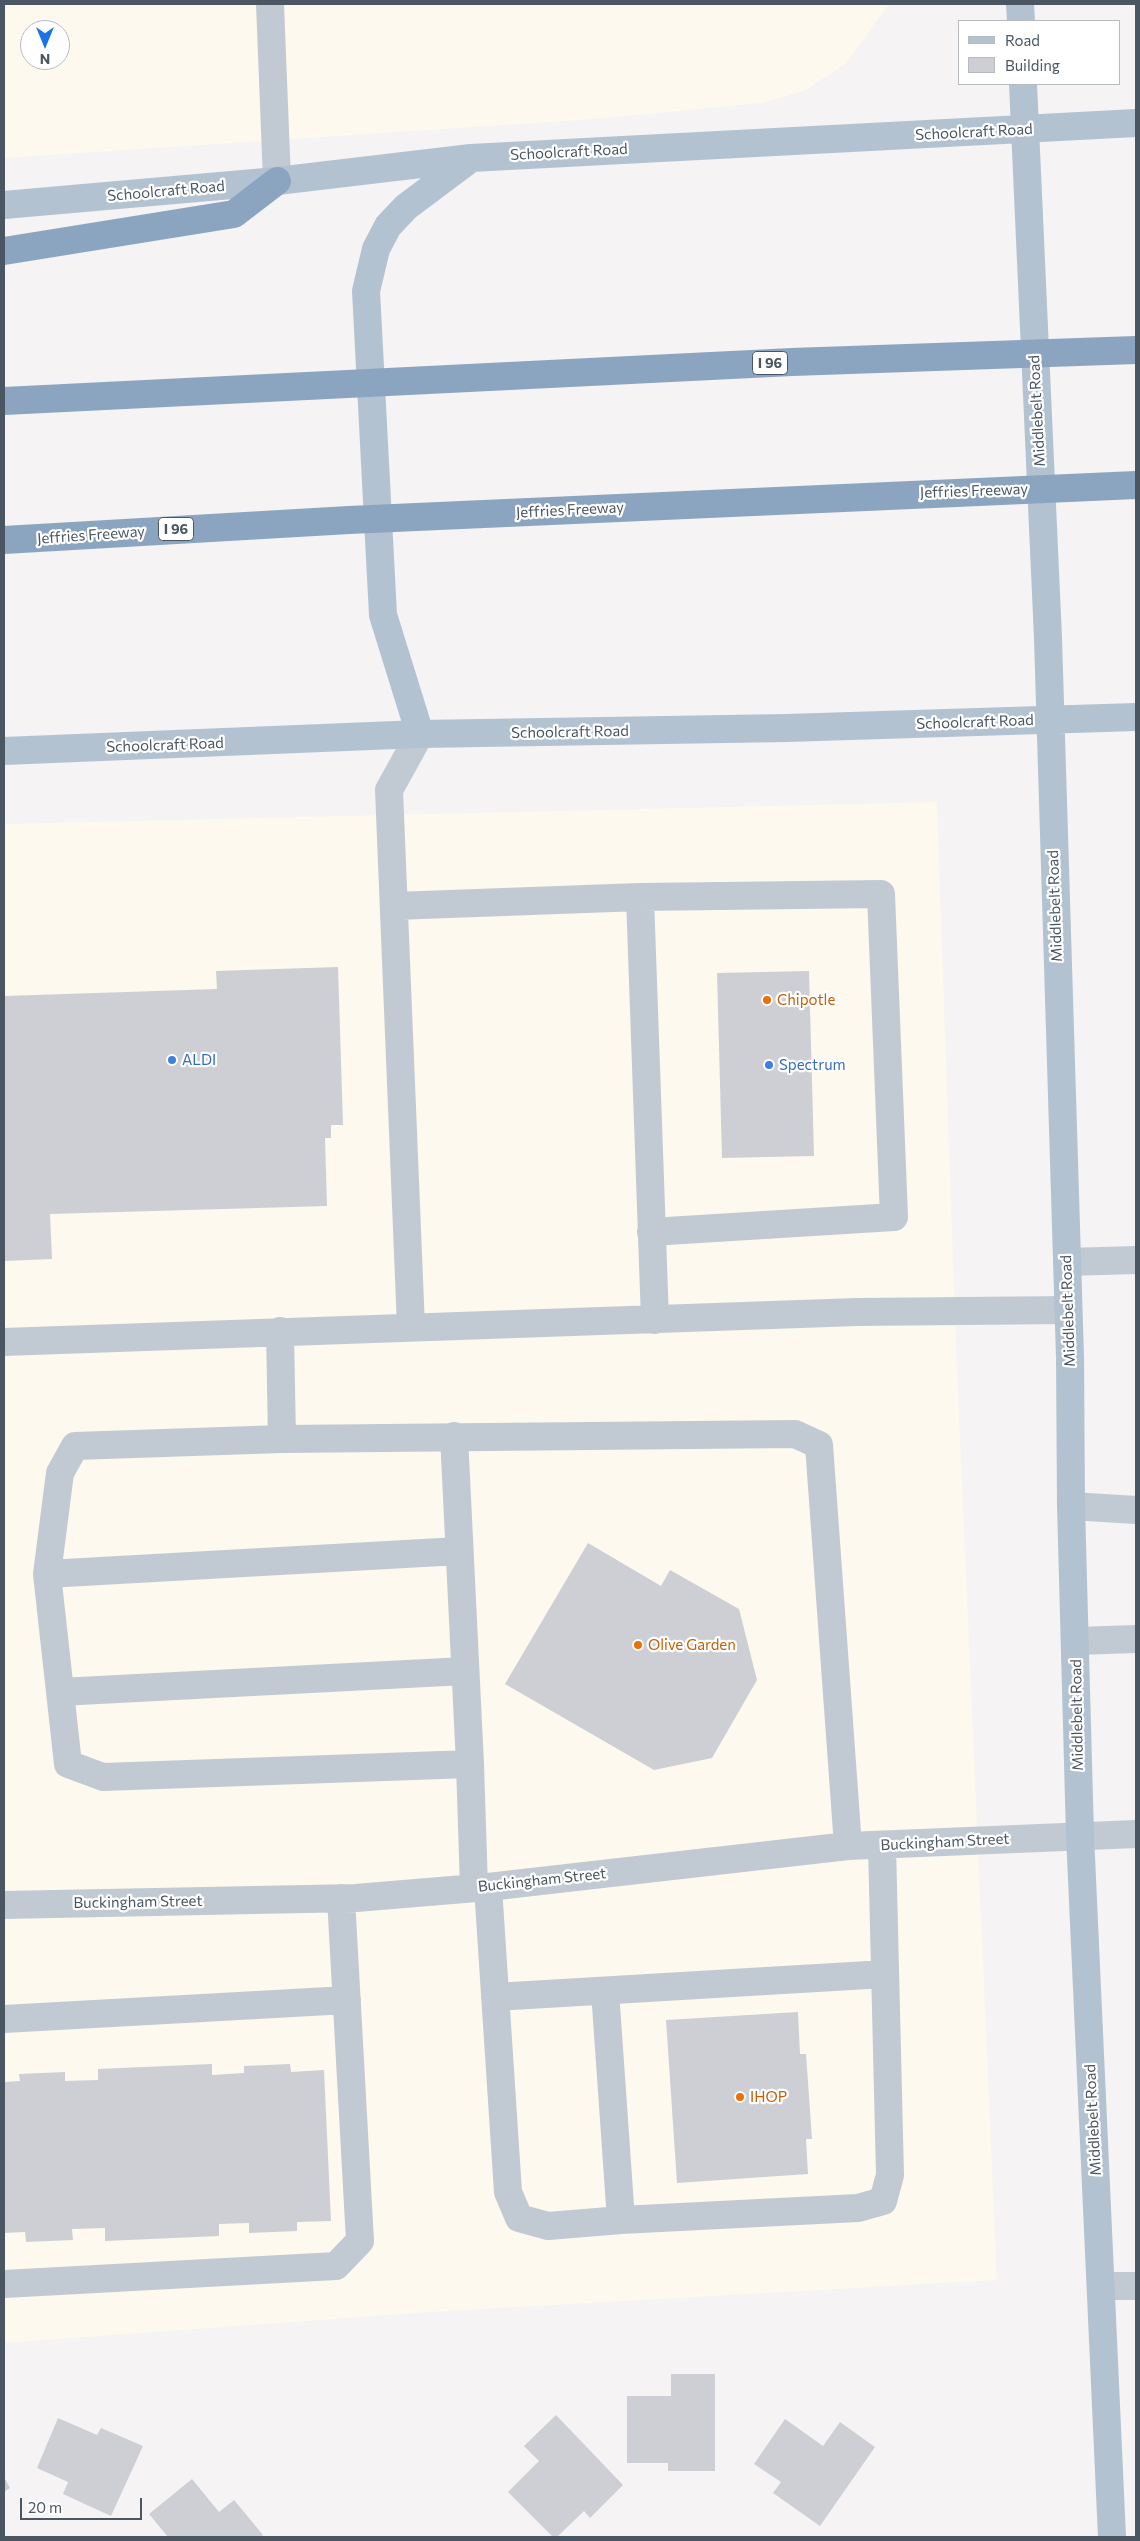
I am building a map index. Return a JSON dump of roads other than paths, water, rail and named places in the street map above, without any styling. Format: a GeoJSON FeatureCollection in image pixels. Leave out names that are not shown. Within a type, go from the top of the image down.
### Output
{"type":"FeatureCollection","features":[{"type":"Feature","properties":{"kind":"highway"},"geometry":{"type":"LineString","coordinates":[[4,251],[234,214],[277,181]]}},
{"type":"Feature","properties":{"kind":"highway","name":"I 96"},"geometry":{"type":"LineString","coordinates":[[4,401],[792,362],[1136,350]]}},
{"type":"Feature","properties":{"kind":"highway","name":"Jeffries Freeway"},"geometry":{"type":"LineString","coordinates":[[4,540],[359,520],[1136,485]]}},
{"type":"Feature","properties":{"kind":"main road"},"geometry":{"type":"LineString","coordinates":[[1020,4],[1021,20]]}},
{"type":"Feature","properties":{"kind":"main road","name":"Middlebelt Road"},"geometry":{"type":"LineString","coordinates":[[1023,85],[1048,638],[1067,1262],[1071,1506],[1080,1835],[1112,2537]]}},
{"type":"Feature","properties":{"kind":"main road","name":"Schoolcraft Road"},"geometry":{"type":"LineString","coordinates":[[4,205],[277,181],[471,158],[1136,123]]}},
{"type":"Feature","properties":{"kind":"main road"},"geometry":{"type":"LineString","coordinates":[[420,734],[383,615],[366,291],[376,249],[388,226],[406,207],[471,158]]}},
{"type":"Feature","properties":{"kind":"main road","name":"Schoolcraft Road"},"geometry":{"type":"LineString","coordinates":[[4,751],[420,734],[738,729],[1136,717]]}},
{"type":"Feature","properties":{"kind":"street"},"geometry":{"type":"LineString","coordinates":[[270,4],[277,181]]}},
{"type":"Feature","properties":{"kind":"street"},"geometry":{"type":"LineString","coordinates":[[411,1327],[389,790],[420,734]]}},
{"type":"Feature","properties":{"kind":"street"},"geometry":{"type":"LineString","coordinates":[[395,906],[640,898],[881,894],[894,1217],[651,1232]]}},
{"type":"Feature","properties":{"kind":"street"},"geometry":{"type":"LineString","coordinates":[[640,898],[655,1320]]}},
{"type":"Feature","properties":{"kind":"street"},"geometry":{"type":"LineString","coordinates":[[1067,1262],[1136,1260]]}},
{"type":"Feature","properties":{"kind":"street"},"geometry":{"type":"LineString","coordinates":[[4,1342],[857,1312],[1068,1310]]}},
{"type":"Feature","properties":{"kind":"street"},"geometry":{"type":"LineString","coordinates":[[280,1331],[282,1439]]}},
{"type":"Feature","properties":{"kind":"street"},"geometry":{"type":"LineString","coordinates":[[470,1764],[103,1777],[68,1764],[47,1574],[60,1473],[76,1446],[282,1439],[454,1436],[795,1434],[819,1445],[848,1846]]}},
{"type":"Feature","properties":{"kind":"street"},"geometry":{"type":"LineString","coordinates":[[454,1436],[470,1764],[481,1887],[495,1997],[508,2192],[519,2218],[548,2226],[621,2220],[858,2208],[883,2200],[890,2175],[882,1845]]}},
{"type":"Feature","properties":{"kind":"street"},"geometry":{"type":"LineString","coordinates":[[1071,1506],[1136,1510]]}},
{"type":"Feature","properties":{"kind":"street"},"geometry":{"type":"LineString","coordinates":[[47,1574],[459,1551]]}},
{"type":"Feature","properties":{"kind":"street"},"geometry":{"type":"LineString","coordinates":[[1076,1641],[1136,1639]]}},
{"type":"Feature","properties":{"kind":"street"},"geometry":{"type":"LineString","coordinates":[[60,1692],[465,1671]]}},
{"type":"Feature","properties":{"kind":"street","name":"Buckingham Street"},"geometry":{"type":"LineString","coordinates":[[4,1905],[341,1898],[481,1887],[848,1846],[1136,1834]]}},
{"type":"Feature","properties":{"kind":"street"},"geometry":{"type":"LineString","coordinates":[[4,2284],[336,2266],[360,2241],[341,1898]]}},
{"type":"Feature","properties":{"kind":"street"},"geometry":{"type":"LineString","coordinates":[[495,1997],[885,1974]]}},
{"type":"Feature","properties":{"kind":"street"},"geometry":{"type":"LineString","coordinates":[[605,1991],[621,2220]]}},
{"type":"Feature","properties":{"kind":"street"},"geometry":{"type":"LineString","coordinates":[[4,2020],[347,2000]]}},
{"type":"Feature","properties":{"kind":"street"},"geometry":{"type":"LineString","coordinates":[[1101,2286],[1136,2286]]}},
{"type":"Feature","properties":{"kind":"place","name":"Chipotle"},"geometry":{"type":"Point","coordinates":[767,1000]}},
{"type":"Feature","properties":{"kind":"place","name":"ALDI"},"geometry":{"type":"Point","coordinates":[172,1060]}},
{"type":"Feature","properties":{"kind":"place","name":"Spectrum"},"geometry":{"type":"Point","coordinates":[769,1065]}},
{"type":"Feature","properties":{"kind":"place","name":"Olive Garden"},"geometry":{"type":"Point","coordinates":[638,1645]}},
{"type":"Feature","properties":{"kind":"place","name":"IHOP"},"geometry":{"type":"Point","coordinates":[740,2097]}}]}
